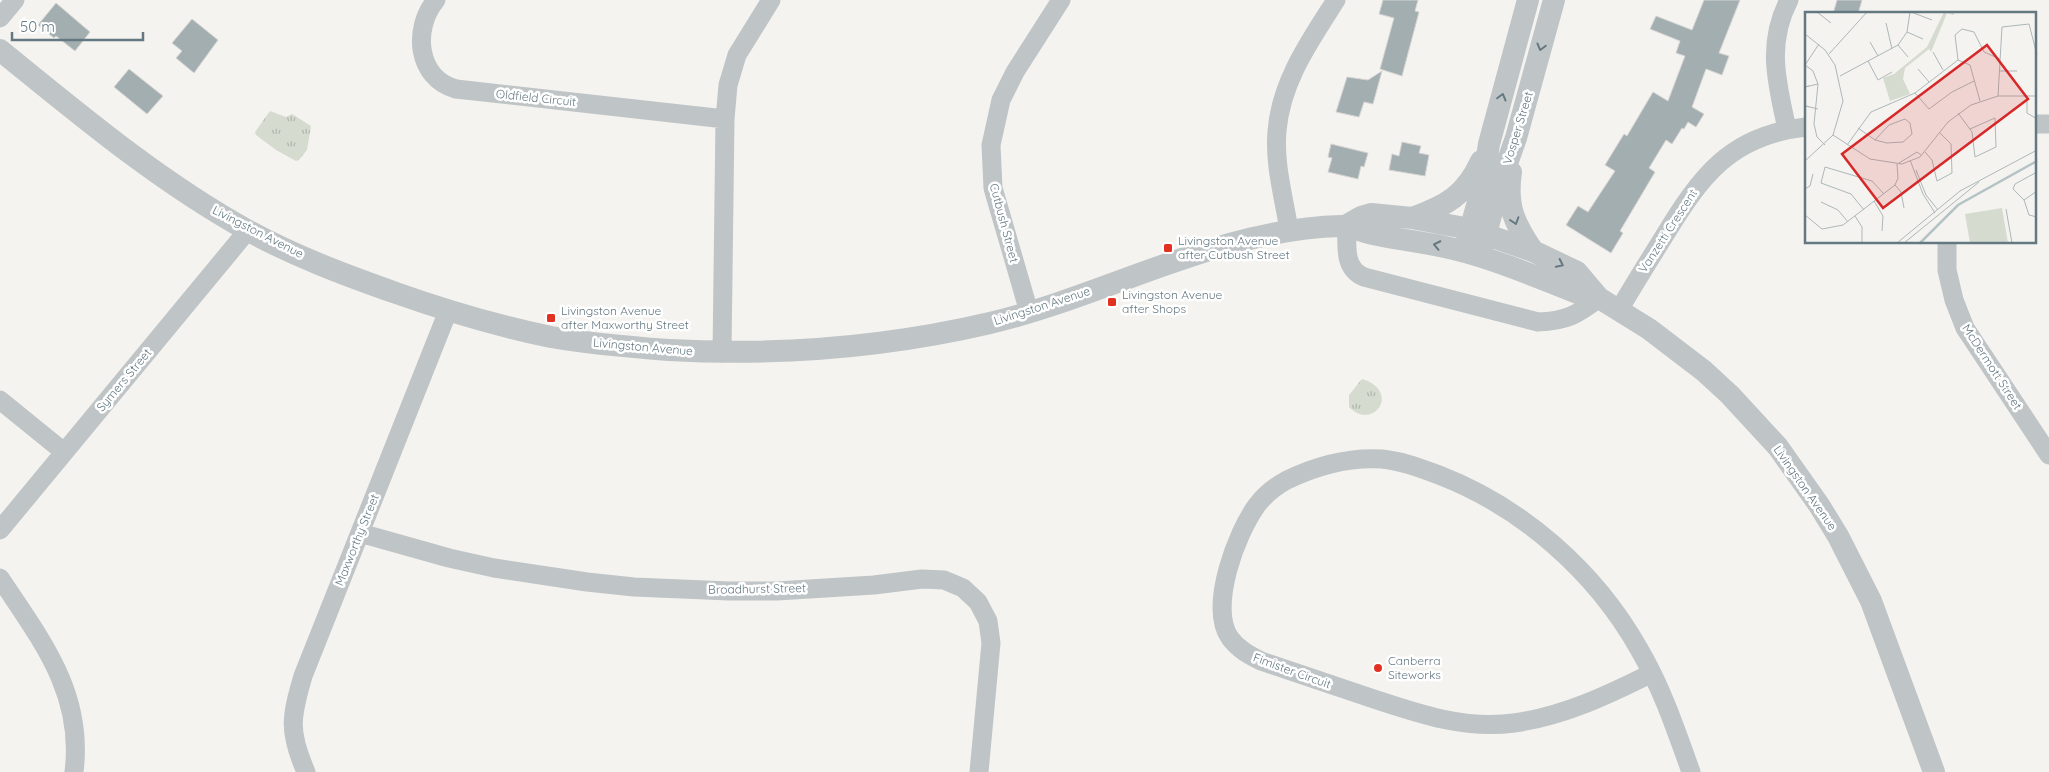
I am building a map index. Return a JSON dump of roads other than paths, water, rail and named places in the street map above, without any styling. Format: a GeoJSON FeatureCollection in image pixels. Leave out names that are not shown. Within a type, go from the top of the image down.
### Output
{"type":"FeatureCollection","features":[{"type":"Feature","properties":{"kind":"street"},"geometry":{"type":"LineString","coordinates":[[0,18],[15,0]]}},
{"type":"Feature","properties":{"kind":"street","name":"Oldfield Circuit"},"geometry":{"type":"LineString","coordinates":[[436,0],[426,15],[421,34],[422,54],[428,70],[448,87],[725,119]]}},
{"type":"Feature","properties":{"kind":"street"},"geometry":{"type":"LineString","coordinates":[[722,353],[725,119],[728,85],[737,55],[771,0]]}},
{"type":"Feature","properties":{"kind":"street","name":"Cutbush Street"},"geometry":{"type":"LineString","coordinates":[[1029,312],[993,188],[991,145],[999,108],[1012,79],[1062,0]]}},
{"type":"Feature","properties":{"kind":"street"},"geometry":{"type":"LineString","coordinates":[[1289,230],[1278,163],[1277,132],[1282,100],[1287,84],[1302,54],[1336,0]]}},
{"type":"Feature","properties":{"kind":"street","name":"Vosper Street"},"geometry":{"type":"LineString","coordinates":[[1478,232],[1489,144],[1528,0]]}},
{"type":"Feature","properties":{"kind":"street","name":"Vosper Street"},"geometry":{"type":"LineString","coordinates":[[1472,254],[1478,232],[1499,186],[1516,138],[1554,0]]}},
{"type":"Feature","properties":{"kind":"street"},"geometry":{"type":"LineString","coordinates":[[1788,129],[1777,80],[1774,54],[1778,26],[1789,0]]}},
{"type":"Feature","properties":{"kind":"street","name":"Livingston Avenue"},"geometry":{"type":"LineString","coordinates":[[0,50],[128,153],[209,207],[248,230],[346,276],[448,311],[550,336],[618,347],[722,353],[800,352],[876,345],[971,327],[1029,312],[1211,250],[1263,235],[1289,230],[1347,225],[1371,214],[1412,218],[1478,232],[1532,251],[1577,272],[1600,298],[1648,329],[1697,366],[1730,395],[1778,447],[1819,505],[1838,536],[1871,600],[1934,772]]}},
{"type":"Feature","properties":{"kind":"street"},"geometry":{"type":"LineString","coordinates":[[2036,124],[2049,124]]}},
{"type":"Feature","properties":{"kind":"street","name":"Vanzetti Crescent"},"geometry":{"type":"LineString","coordinates":[[1619,310],[1685,202],[1705,176],[1730,154],[1744,145],[1773,133],[1805,127]]}},
{"type":"Feature","properties":{"kind":"street"},"geometry":{"type":"LineString","coordinates":[[1516,138],[1509,185],[1511,207],[1518,229],[1532,251]]}},
{"type":"Feature","properties":{"kind":"street"},"geometry":{"type":"LineString","coordinates":[[1412,218],[1441,208],[1458,196],[1476,173],[1489,144]]}},
{"type":"Feature","properties":{"kind":"street"},"geometry":{"type":"LineString","coordinates":[[1347,225],[1348,257],[1351,268],[1356,274],[1364,277],[1538,322],[1559,321],[1570,318],[1582,312],[1600,298]]}},
{"type":"Feature","properties":{"kind":"street","name":"Livingston Avenue"},"geometry":{"type":"LineString","coordinates":[[1347,225],[1368,234],[1433,244],[1472,254],[1585,296],[1600,298]]}},
{"type":"Feature","properties":{"kind":"street","name":"Symers Street"},"geometry":{"type":"LineString","coordinates":[[0,530],[248,230]]}},
{"type":"Feature","properties":{"kind":"street","name":"McDermott Street"},"geometry":{"type":"LineString","coordinates":[[1947,244],[1949,278],[1954,300],[1965,328],[2049,455]]}},
{"type":"Feature","properties":{"kind":"street","name":"Maxworthy Street"},"geometry":{"type":"LineString","coordinates":[[306,772],[294,738],[292,724],[294,708],[303,676],[448,311]]}},
{"type":"Feature","properties":{"kind":"street"},"geometry":{"type":"LineString","coordinates":[[0,400],[64,452]]}},
{"type":"Feature","properties":{"kind":"street","name":"Fimister Circuit"},"geometry":{"type":"LineString","coordinates":[[1652,673],[1599,699],[1556,714],[1521,721],[1470,724],[1429,717],[1261,661],[1243,652],[1230,638],[1225,628],[1221,608],[1223,585],[1244,525],[1258,504],[1285,481],[1317,468],[1350,460],[1382,459],[1412,465],[1478,493],[1526,522],[1569,558],[1606,600],[1638,647],[1652,673],[1691,772]]}},
{"type":"Feature","properties":{"kind":"street","name":"Broadhurst Street"},"geometry":{"type":"LineString","coordinates":[[360,533],[449,558],[494,568],[634,587],[729,592],[777,591],[874,585],[922,579],[944,580],[964,588],[978,602],[988,621],[990,643],[979,772]]}},
{"type":"Feature","properties":{"kind":"street"},"geometry":{"type":"LineString","coordinates":[[0,578],[49,652],[65,686],[74,723],[74,772]]}},
{"type":"Feature","properties":{"kind":"place","name":"Livingston Avenue after Cutbush Street"},"geometry":{"type":"Point","coordinates":[1168,248]}},
{"type":"Feature","properties":{"kind":"place","name":"Livingston Avenue after Shops"},"geometry":{"type":"Point","coordinates":[1112,302]}},
{"type":"Feature","properties":{"kind":"place","name":"Livingston Avenue after Maxworthy Street"},"geometry":{"type":"Point","coordinates":[551,318]}},
{"type":"Feature","properties":{"kind":"place","name":"Canberra Siteworks"},"geometry":{"type":"Point","coordinates":[1378,668]}}]}
